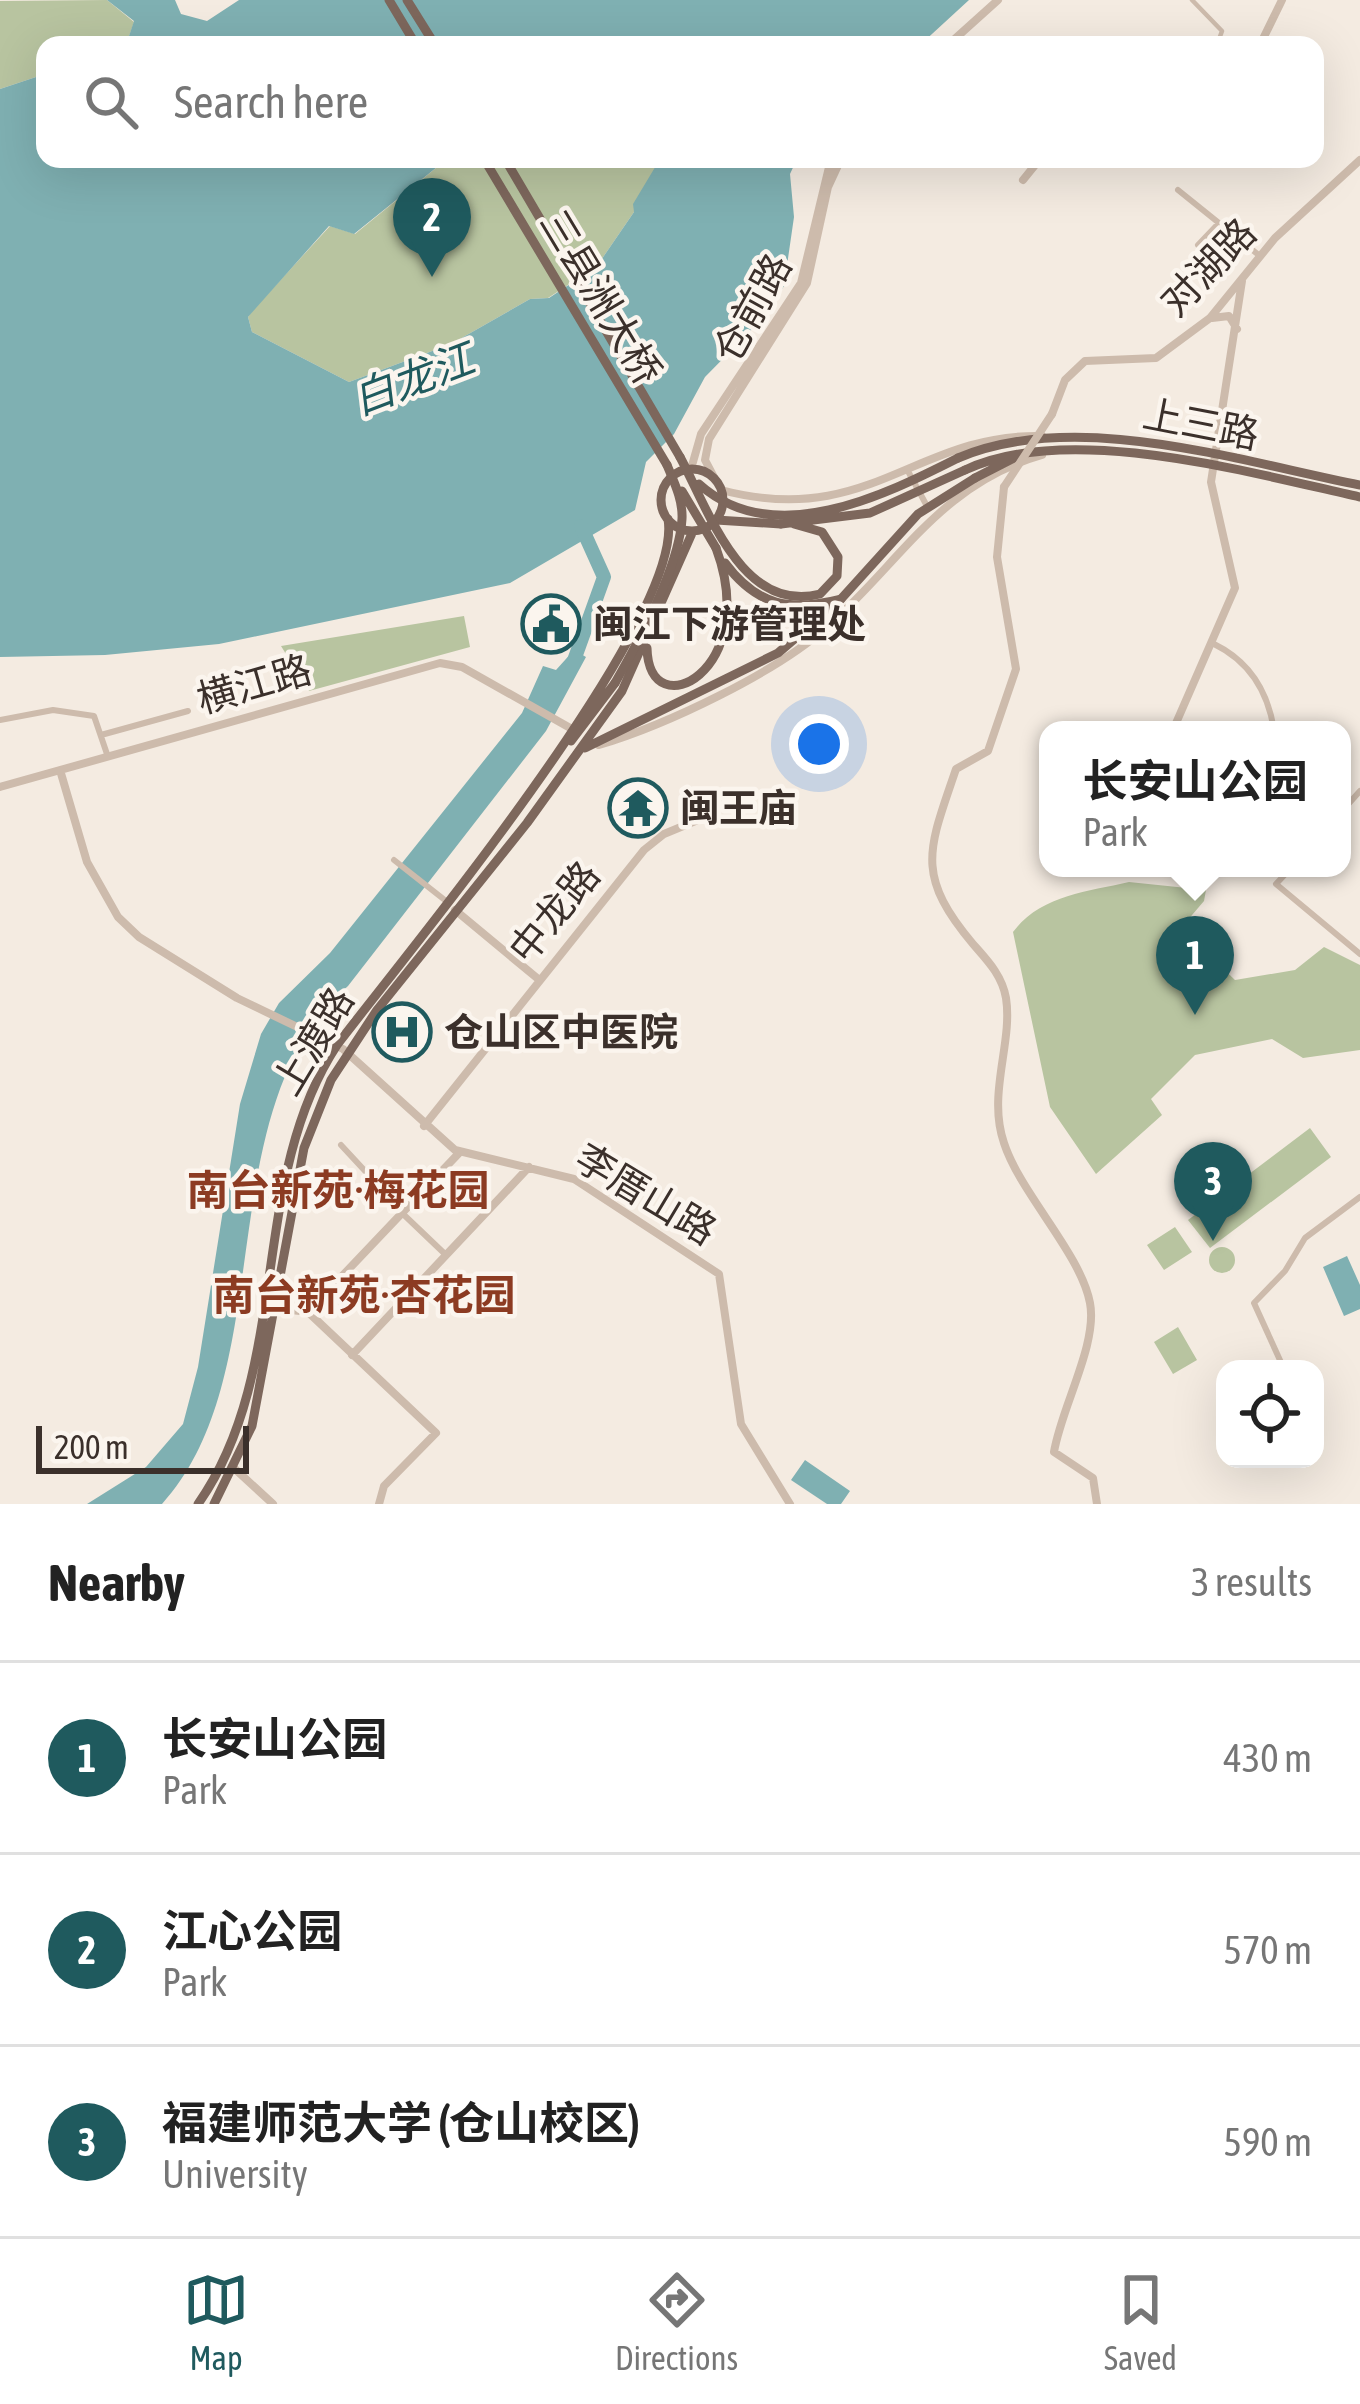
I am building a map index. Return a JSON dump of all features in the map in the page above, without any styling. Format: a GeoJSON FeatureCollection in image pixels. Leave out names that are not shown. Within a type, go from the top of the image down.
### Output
{"type":"FeatureCollection","features":[{"type":"Feature","properties":{"kind":"main road"},"geometry":{"type":"LineString","coordinates":[[389,0],[411,36]]}},
{"type":"Feature","properties":{"kind":"main road"},"geometry":{"type":"LineString","coordinates":[[407,0],[429,36]]}},
{"type":"Feature","properties":{"kind":"main road","name":"三县洲大桥"},"geometry":{"type":"LineString","coordinates":[[489,168],[716,548]]}},
{"type":"Feature","properties":{"kind":"main road","name":"三县洲大桥"},"geometry":{"type":"LineString","coordinates":[[510,168],[680,457]]}},
{"type":"Feature","properties":{"kind":"main road","name":"上三路"},"geometry":{"type":"LineString","coordinates":[[962,464],[1000,442],[1049,436],[1119,439],[1360,497]]}},
{"type":"Feature","properties":{"kind":"main road","name":"上三路"},"geometry":{"type":"LineString","coordinates":[[1024,453],[1070,449],[1360,485]]}},
{"type":"Feature","properties":{"kind":"main road"},"geometry":{"type":"LineString","coordinates":[[680,457],[700,485],[719,498],[785,513],[852,506],[962,464],[1024,453]]}},
{"type":"Feature","properties":{"kind":"main road"},"geometry":{"type":"LineString","coordinates":[[580,750],[778,653],[841,599],[918,514],[1024,453]]}},
{"type":"Feature","properties":{"kind":"main road"},"geometry":{"type":"LineString","coordinates":[[680,457],[748,575],[777,594],[820,594],[837,576],[835,548],[822,532],[794,524],[719,516],[693,531],[668,519],[662,492],[673,476],[691,469],[715,478],[721,490],[719,516]]}},
{"type":"Feature","properties":{"kind":"main road"},"geometry":{"type":"LineString","coordinates":[[781,522],[874,507],[962,464]]}},
{"type":"Feature","properties":{"kind":"main road"},"geometry":{"type":"LineString","coordinates":[[794,524],[841,520],[898,504],[962,464]]}},
{"type":"Feature","properties":{"kind":"main road"},"geometry":{"type":"LineString","coordinates":[[562,750],[615,683],[652,610],[679,537],[682,513],[667,465]]}},
{"type":"Feature","properties":{"kind":"main road","name":"上渡路"},"geometry":{"type":"LineString","coordinates":[[199,1504],[240,1424],[295,1136],[312,1087],[337,1045],[562,750],[567,726],[607,680],[657,582],[668,546],[668,519]]}},
{"type":"Feature","properties":{"kind":"main road","name":"上渡路"},"geometry":{"type":"LineString","coordinates":[[214,1504],[235,1469],[257,1409],[307,1140],[347,1052],[622,691],[693,531]]}},
{"type":"Feature","properties":{"kind":"main road"},"geometry":{"type":"LineString","coordinates":[[716,548],[746,589],[774,604],[811,607],[841,599]]}},
{"type":"Feature","properties":{"kind":"main road"},"geometry":{"type":"LineString","coordinates":[[648,640],[650,668],[675,685],[688,684],[707,671],[726,629],[726,581],[716,548]]}},
{"type":"Feature","properties":{"kind":"street"},"geometry":{"type":"LineString","coordinates":[[962,36],[1001,0]]}},
{"type":"Feature","properties":{"kind":"street"},"geometry":{"type":"LineString","coordinates":[[1192,0],[1222,31],[1220,36]]}},
{"type":"Feature","properties":{"kind":"street"},"geometry":{"type":"LineString","coordinates":[[1264,36],[1282,0]]}},
{"type":"Feature","properties":{"kind":"street","name":"对湖路"},"geometry":{"type":"LineString","coordinates":[[1097,1504],[1093,1478],[1054,1452],[1064,1402],[1086,1348],[1089,1300],[1004,1143],[998,1071],[1006,997],[994,969],[946,910],[929,852],[956,769],[988,751],[1015,676],[997,557],[1004,488],[1052,414],[1065,380],[1085,361],[1153,359],[1210,318],[1260,256],[1360,160]]}},
{"type":"Feature","properties":{"kind":"street","name":"仓前路"},"geometry":{"type":"LineString","coordinates":[[691,469],[701,434],[800,283],[829,168]]}},
{"type":"Feature","properties":{"kind":"street","name":"仓前路"},"geometry":{"type":"LineString","coordinates":[[715,478],[705,460],[709,439],[807,283],[828,187],[837,168]]}},
{"type":"Feature","properties":{"kind":"street"},"geometry":{"type":"LineString","coordinates":[[1023,181],[1033,168]]}},
{"type":"Feature","properties":{"kind":"street"},"geometry":{"type":"LineString","coordinates":[[1178,190],[1260,256]]}},
{"type":"Feature","properties":{"kind":"street"},"geometry":{"type":"LineString","coordinates":[[1198,245],[1218,224]]}},
{"type":"Feature","properties":{"kind":"street"},"geometry":{"type":"LineString","coordinates":[[1206,269],[1234,237]]}},
{"type":"Feature","properties":{"kind":"street"},"geometry":{"type":"LineString","coordinates":[[1177,721],[1214,644],[1235,578],[1211,488],[1242,281]]}},
{"type":"Feature","properties":{"kind":"street"},"geometry":{"type":"LineString","coordinates":[[1210,318],[1229,316],[1238,331]]}},
{"type":"Feature","properties":{"kind":"street"},"geometry":{"type":"LineString","coordinates":[[721,490],[775,502],[808,502],[848,495],[990,437],[1049,436]]}},
{"type":"Feature","properties":{"kind":"street"},"geometry":{"type":"LineString","coordinates":[[580,750],[625,737],[803,646],[855,601],[933,516],[1011,469],[1070,449]]}},
{"type":"Feature","properties":{"kind":"street"},"geometry":{"type":"LineString","coordinates":[[909,472],[933,516]]}},
{"type":"Feature","properties":{"kind":"street"},"geometry":{"type":"LineString","coordinates":[[1214,644],[1234,653],[1252,674],[1270,721]]}},
{"type":"Feature","properties":{"kind":"street","name":"横江路"},"geometry":{"type":"LineString","coordinates":[[0,788],[433,664],[454,664],[567,726]]}},
{"type":"Feature","properties":{"kind":"street"},"geometry":{"type":"LineString","coordinates":[[0,720],[69,710],[94,716],[108,757]]}},
{"type":"Feature","properties":{"kind":"street"},"geometry":{"type":"LineString","coordinates":[[101,735],[188,711]]}},
{"type":"Feature","properties":{"kind":"street","name":"李厝山路"},"geometry":{"type":"LineString","coordinates":[[60,770],[82,851],[118,916],[175,962],[337,1045],[424,1126],[460,1152],[580,1182],[719,1274],[741,1424],[790,1504]]}},
{"type":"Feature","properties":{"kind":"street","name":"中龙路"},"geometry":{"type":"LineString","coordinates":[[424,1126],[648,846],[705,817]]}},
{"type":"Feature","properties":{"kind":"street"},"geometry":{"type":"LineString","coordinates":[[394,860],[446,902]]}},
{"type":"Feature","properties":{"kind":"street"},"geometry":{"type":"LineString","coordinates":[[1283,877],[1276,884],[1360,954]]}},
{"type":"Feature","properties":{"kind":"street"},"geometry":{"type":"LineString","coordinates":[[455,910],[538,978]]}},
{"type":"Feature","properties":{"kind":"street"},"geometry":{"type":"LineString","coordinates":[[340,1145],[446,1255]]}},
{"type":"Feature","properties":{"kind":"street"},"geometry":{"type":"LineString","coordinates":[[308,1312],[460,1152]]}},
{"type":"Feature","properties":{"kind":"street"},"geometry":{"type":"LineString","coordinates":[[352,1355],[530,1166]]}},
{"type":"Feature","properties":{"kind":"street"},"geometry":{"type":"LineString","coordinates":[[1280,1360],[1254,1303],[1285,1271],[1305,1238],[1360,1197]]}},
{"type":"Feature","properties":{"kind":"street"},"geometry":{"type":"LineString","coordinates":[[275,1308],[308,1312],[436,1433],[387,1484],[379,1504]]}},
{"type":"Feature","properties":{"kind":"street"},"geometry":{"type":"LineString","coordinates":[[235,1469],[272,1504]]}},
{"type":"Feature","properties":{"kind":"green space"},"geometry":{"type":"Polygon","coordinates":[[[107,0],[134,22],[129,36],[36,36],[36,77],[0,89],[0,1],[107,0]]]}},
{"type":"Feature","properties":{"kind":"green space"},"geometry":{"type":"Polygon","coordinates":[[[436,168],[656,168],[634,212],[597,266],[548,298],[530,299],[451,344],[349,382],[252,332],[248,317],[330,226],[355,234],[436,168]]]}},
{"type":"Feature","properties":{"kind":"green space"},"geometry":{"type":"Polygon","coordinates":[[[464,616],[470,647],[309,691],[281,646],[464,616]]]}},
{"type":"Feature","properties":{"kind":"green space"},"geometry":{"type":"Polygon","coordinates":[[[1129,882],[1206,890],[1204,901],[1181,928],[1235,980],[1295,970],[1324,947],[1360,965],[1360,1050],[1303,1058],[1272,1039],[1195,1055],[1151,1099],[1162,1115],[1096,1174],[1050,1107],[1013,932],[1051,903],[1129,882]]]}},
{"type":"Feature","properties":{"kind":"green space"},"geometry":{"type":"Polygon","coordinates":[[[1310,1128],[1331,1157],[1210,1248],[1188,1220],[1310,1128]]]}},
{"type":"Feature","properties":{"kind":"green space"},"geometry":{"type":"Polygon","coordinates":[[[1175,1227],[1192,1252],[1164,1270],[1147,1245],[1175,1227]]]}},
{"type":"Feature","properties":{"kind":"green space"},"geometry":{"type":"Polygon","coordinates":[[[1222,1247],[1235,1260],[1222,1273],[1209,1260],[1222,1247]]]}},
{"type":"Feature","properties":{"kind":"green space"},"geometry":{"type":"Polygon","coordinates":[[[1178,1327],[1197,1360],[1173,1374],[1154,1342],[1178,1327]]]}},
{"type":"Feature","properties":{"kind":"water"},"geometry":{"type":"Polygon","coordinates":[[[107,0],[175,0],[181,14],[207,21],[239,0],[969,0],[930,36],[129,36],[134,21],[107,0]]]}},
{"type":"Feature","properties":{"kind":"water","name":"白龙江"},"geometry":{"type":"Polygon","coordinates":[[[36,77],[36,168],[436,168],[354,234],[329,226],[248,317],[252,332],[349,382],[451,344],[530,299],[549,298],[597,266],[634,212],[633,204],[655,168],[793,168],[794,217],[784,286],[765,316],[705,377],[674,434],[646,462],[635,510],[510,583],[219,644],[105,655],[0,657],[0,89],[36,77]]]}},
{"type":"Feature","properties":{"kind":"water"},"geometry":{"type":"Polygon","coordinates":[[[574,650],[586,657],[546,731],[304,1038],[276,1101],[259,1169],[222,1384],[199,1449],[162,1504],[87,1504],[146,1467],[183,1424],[198,1367],[240,1104],[261,1034],[279,1003],[330,953],[522,713],[543,666],[556,670],[574,650]]]}},
{"type":"Feature","properties":{"kind":"water"},"geometry":{"type":"Polygon","coordinates":[[[1347,1256],[1360,1285],[1360,1309],[1344,1316],[1323,1267],[1347,1256]]]}},
{"type":"Feature","properties":{"kind":"water"},"geometry":{"type":"Polygon","coordinates":[[[805,1460],[850,1491],[841,1504],[827,1504],[791,1480],[805,1460]]]}},
{"type":"Feature","properties":{"kind":"waterway"},"geometry":{"type":"LineString","coordinates":[[572,666],[604,577],[581,526]]}},
{"type":"Feature","properties":{"kind":"place","name":"江心公园"},"geometry":{"type":"Point","coordinates":[432,277]}},
{"type":"Feature","properties":{"kind":"place","name":"闽江下游管理处"},"geometry":{"type":"Point","coordinates":[551,624]}},
{"type":"Feature","properties":{"kind":"place","name":"闽王庙"},"geometry":{"type":"Point","coordinates":[638,808]}},
{"type":"Feature","properties":{"kind":"place","name":"长安山公园"},"geometry":{"type":"Point","coordinates":[1195,1015]}},
{"type":"Feature","properties":{"kind":"place","name":"仓山区中医院"},"geometry":{"type":"Point","coordinates":[402,1032]}},
{"type":"Feature","properties":{"kind":"place","name":"福建师范大学 (仓山校区)"},"geometry":{"type":"Point","coordinates":[1213,1241]}},
{"type":"Feature","properties":{"kind":"district","name":"南台新苑·梅花园"},"geometry":{"type":"Point","coordinates":[338,1190]}},
{"type":"Feature","properties":{"kind":"district","name":"南台新苑·杏花园"},"geometry":{"type":"Point","coordinates":[364,1295]}}]}
